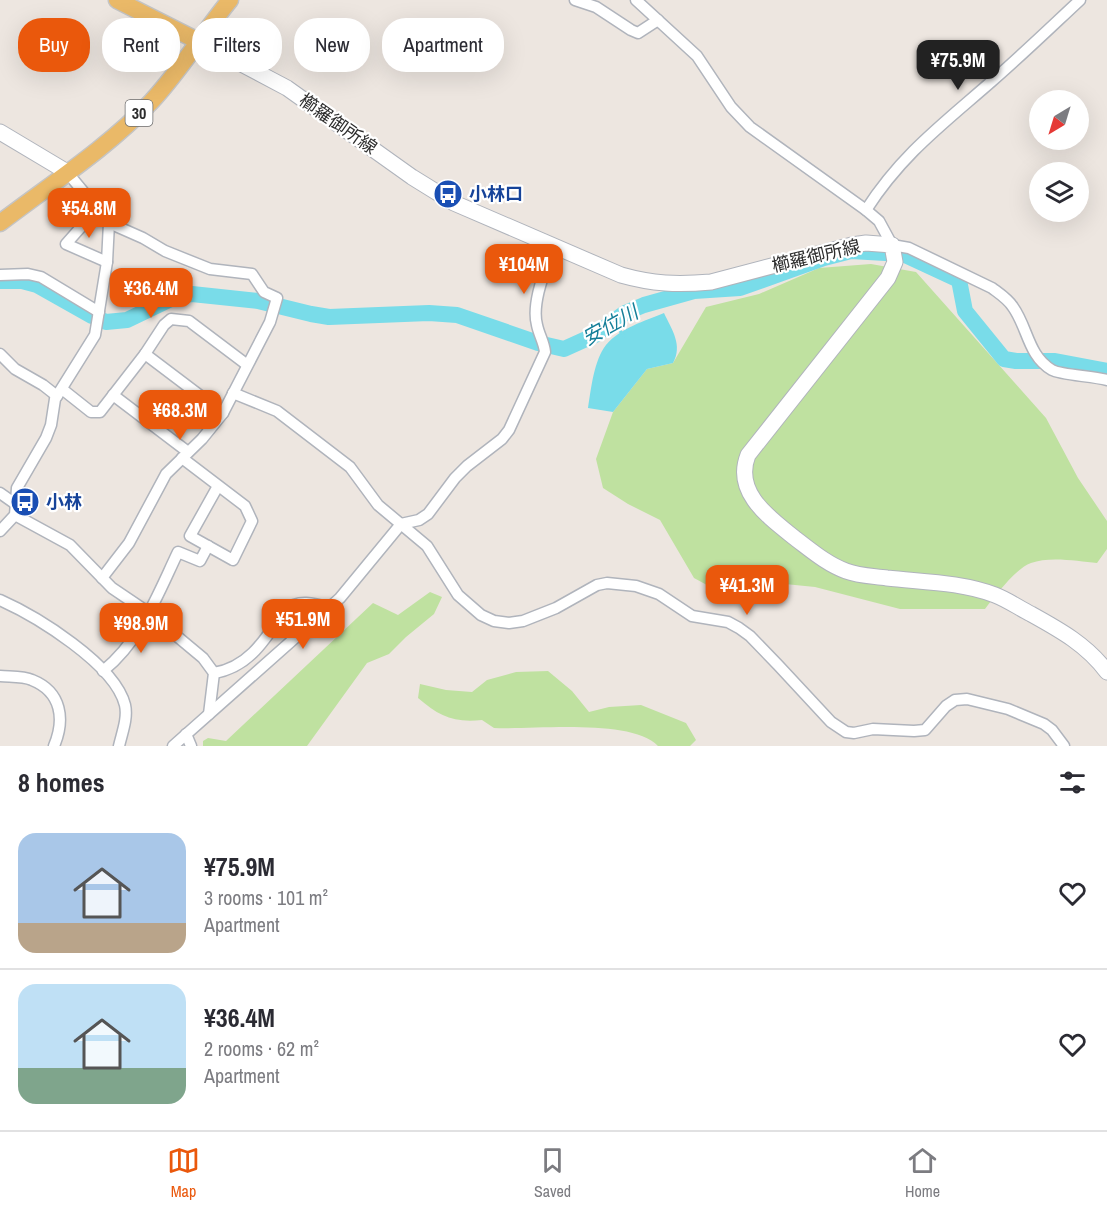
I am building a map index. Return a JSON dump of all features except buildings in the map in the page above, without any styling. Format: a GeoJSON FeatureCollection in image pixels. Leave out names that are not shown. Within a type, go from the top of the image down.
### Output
{"type":"FeatureCollection","features":[{"type":"Feature","properties":{"kind":"main road"},"geometry":{"type":"LineString","coordinates":[[117,0],[192,38]]}},
{"type":"Feature","properties":{"kind":"main road","name":"30"},"geometry":{"type":"LineString","coordinates":[[216,18],[230,0]]}},
{"type":"Feature","properties":{"kind":"main road","name":"30"},"geometry":{"type":"LineString","coordinates":[[0,224],[106,144],[152,101],[192,49]]}},
{"type":"Feature","properties":{"kind":"main road","name":"櫛羅御所線"},"geometry":{"type":"LineString","coordinates":[[257,72],[287,88],[431,190],[454,203],[553,247],[647,282],[669,285],[711,282],[866,243],[893,252]]}},
{"type":"Feature","properties":{"kind":"main road"},"geometry":{"type":"LineString","coordinates":[[0,132],[67,172]]}},
{"type":"Feature","properties":{"kind":"main road"},"geometry":{"type":"LineString","coordinates":[[893,252],[892,270],[882,286],[753,447],[744,464],[749,493],[768,517],[831,565],[860,575],[965,586],[995,595],[1069,636],[1094,656],[1107,672]]}},
{"type":"Feature","properties":{"kind":"street"},"geometry":{"type":"LineString","coordinates":[[574,0],[596,7],[638,33],[658,20]]}},
{"type":"Feature","properties":{"kind":"street"},"geometry":{"type":"LineString","coordinates":[[636,0],[698,56],[731,107],[750,127],[879,221],[893,252],[909,248],[992,288],[1015,309],[1041,361],[1058,373],[1082,375],[1107,381]]}},
{"type":"Feature","properties":{"kind":"street"},"geometry":{"type":"LineString","coordinates":[[866,210],[897,166],[921,142],[1080,0]]}},
{"type":"Feature","properties":{"kind":"street"},"geometry":{"type":"LineString","coordinates":[[67,172],[109,223],[165,251],[210,269],[252,274],[264,292],[277,298],[274,312],[223,413],[202,440],[166,474],[129,543],[102,578]]}},
{"type":"Feature","properties":{"kind":"street"},"geometry":{"type":"LineString","coordinates":[[96,210],[66,243],[107,262]]}},
{"type":"Feature","properties":{"kind":"street"},"geometry":{"type":"LineString","coordinates":[[0,531],[16,510],[17,488],[46,438],[60,393],[89,346],[98,325],[107,262],[109,223]]}},
{"type":"Feature","properties":{"kind":"street"},"geometry":{"type":"LineString","coordinates":[[173,746],[352,586],[401,524],[419,520],[428,514],[455,478],[502,439],[514,422],[545,352],[544,341],[537,326],[537,304],[543,274],[553,247]]}},
{"type":"Feature","properties":{"kind":"street"},"geometry":{"type":"LineString","coordinates":[[0,275],[41,276],[99,312]]}},
{"type":"Feature","properties":{"kind":"street"},"geometry":{"type":"LineString","coordinates":[[0,354],[15,369],[91,412],[100,412],[145,354],[164,325],[171,319],[180,318],[189,321],[246,364]]}},
{"type":"Feature","properties":{"kind":"street"},"geometry":{"type":"LineString","coordinates":[[145,354],[223,413]]}},
{"type":"Feature","properties":{"kind":"street"},"geometry":{"type":"LineString","coordinates":[[233,393],[286,416],[350,467],[369,494],[431,551],[458,595],[469,607],[494,621],[524,621],[556,608],[597,585],[607,583],[636,586],[659,594],[692,615],[728,622],[739,628],[750,636],[831,722],[846,732],[854,733],[873,729],[914,731],[925,729],[946,706],[955,700],[967,699],[1008,709],[1044,724],[1052,730],[1064,746]]}},
{"type":"Feature","properties":{"kind":"street"},"geometry":{"type":"LineString","coordinates":[[113,395],[185,455],[218,486],[246,506],[252,521],[233,560],[190,536],[218,486]]}},
{"type":"Feature","properties":{"kind":"street"},"geometry":{"type":"LineString","coordinates":[[0,493],[16,510],[70,545],[122,596],[149,613],[211,666],[214,673],[208,714]]}},
{"type":"Feature","properties":{"kind":"street"},"geometry":{"type":"LineString","coordinates":[[103,671],[129,646],[149,613],[178,552],[200,561],[208,546]]}},
{"type":"Feature","properties":{"kind":"street"},"geometry":{"type":"LineString","coordinates":[[0,600],[78,647],[103,671],[125,705],[125,718],[119,746]]}},
{"type":"Feature","properties":{"kind":"street"},"geometry":{"type":"LineString","coordinates":[[214,673],[234,667],[255,653],[285,610],[292,605],[310,603],[329,608]]}},
{"type":"Feature","properties":{"kind":"street"},"geometry":{"type":"LineString","coordinates":[[0,676],[30,679],[52,693],[59,704],[61,714],[54,746]]}},
{"type":"Feature","properties":{"kind":"street"},"geometry":{"type":"LineString","coordinates":[[186,734],[191,746]]}},
{"type":"Feature","properties":{"kind":"green space"},"geometry":{"type":"Polygon","coordinates":[[[871,264],[916,272],[1046,418],[1078,478],[1107,521],[1107,549],[1097,563],[1055,559],[1031,563],[1012,576],[985,609],[900,609],[815,587],[785,584],[740,603],[694,578],[660,520],[603,488],[596,459],[613,412],[647,369],[673,363],[706,307],[759,294],[819,268],[871,264]]]}},
{"type":"Feature","properties":{"kind":"green space"},"geometry":{"type":"Polygon","coordinates":[[[430,592],[442,597],[434,614],[389,654],[367,663],[307,746],[203,746],[203,741],[208,738],[226,741],[373,603],[398,615],[430,592]]]}},
{"type":"Feature","properties":{"kind":"green space"},"geometry":{"type":"Polygon","coordinates":[[[548,671],[572,691],[589,712],[609,707],[641,705],[686,723],[696,740],[690,746],[658,746],[645,737],[605,729],[494,728],[482,720],[472,721],[447,717],[418,698],[420,684],[446,690],[472,692],[487,680],[516,672],[548,671]]]}},
{"type":"Feature","properties":{"kind":"water"},"geometry":{"type":"Polygon","coordinates":[[[664,313],[677,344],[673,363],[647,369],[613,412],[588,408],[596,367],[606,345],[625,330],[664,313]]]}},
{"type":"Feature","properties":{"kind":"waterway","name":"安位川"},"geometry":{"type":"LineString","coordinates":[[0,281],[22,281],[37,285],[106,322],[127,320],[177,296],[192,294],[258,301],[329,317],[429,313],[457,315],[538,343],[564,349],[595,335],[625,313],[644,305],[694,291],[740,288],[824,258],[851,251],[903,254],[959,280],[965,311],[1004,359],[1055,361],[1107,371]]}},
{"type":"Feature","properties":{"kind":"waterway"},"geometry":{"type":"LineString","coordinates":[[613,322],[624,336]]}},
{"type":"Feature","properties":{"kind":"place","name":"小林口"},"geometry":{"type":"Point","coordinates":[448,194]}},
{"type":"Feature","properties":{"kind":"place","name":"小林"},"geometry":{"type":"Point","coordinates":[25,502]}}]}
